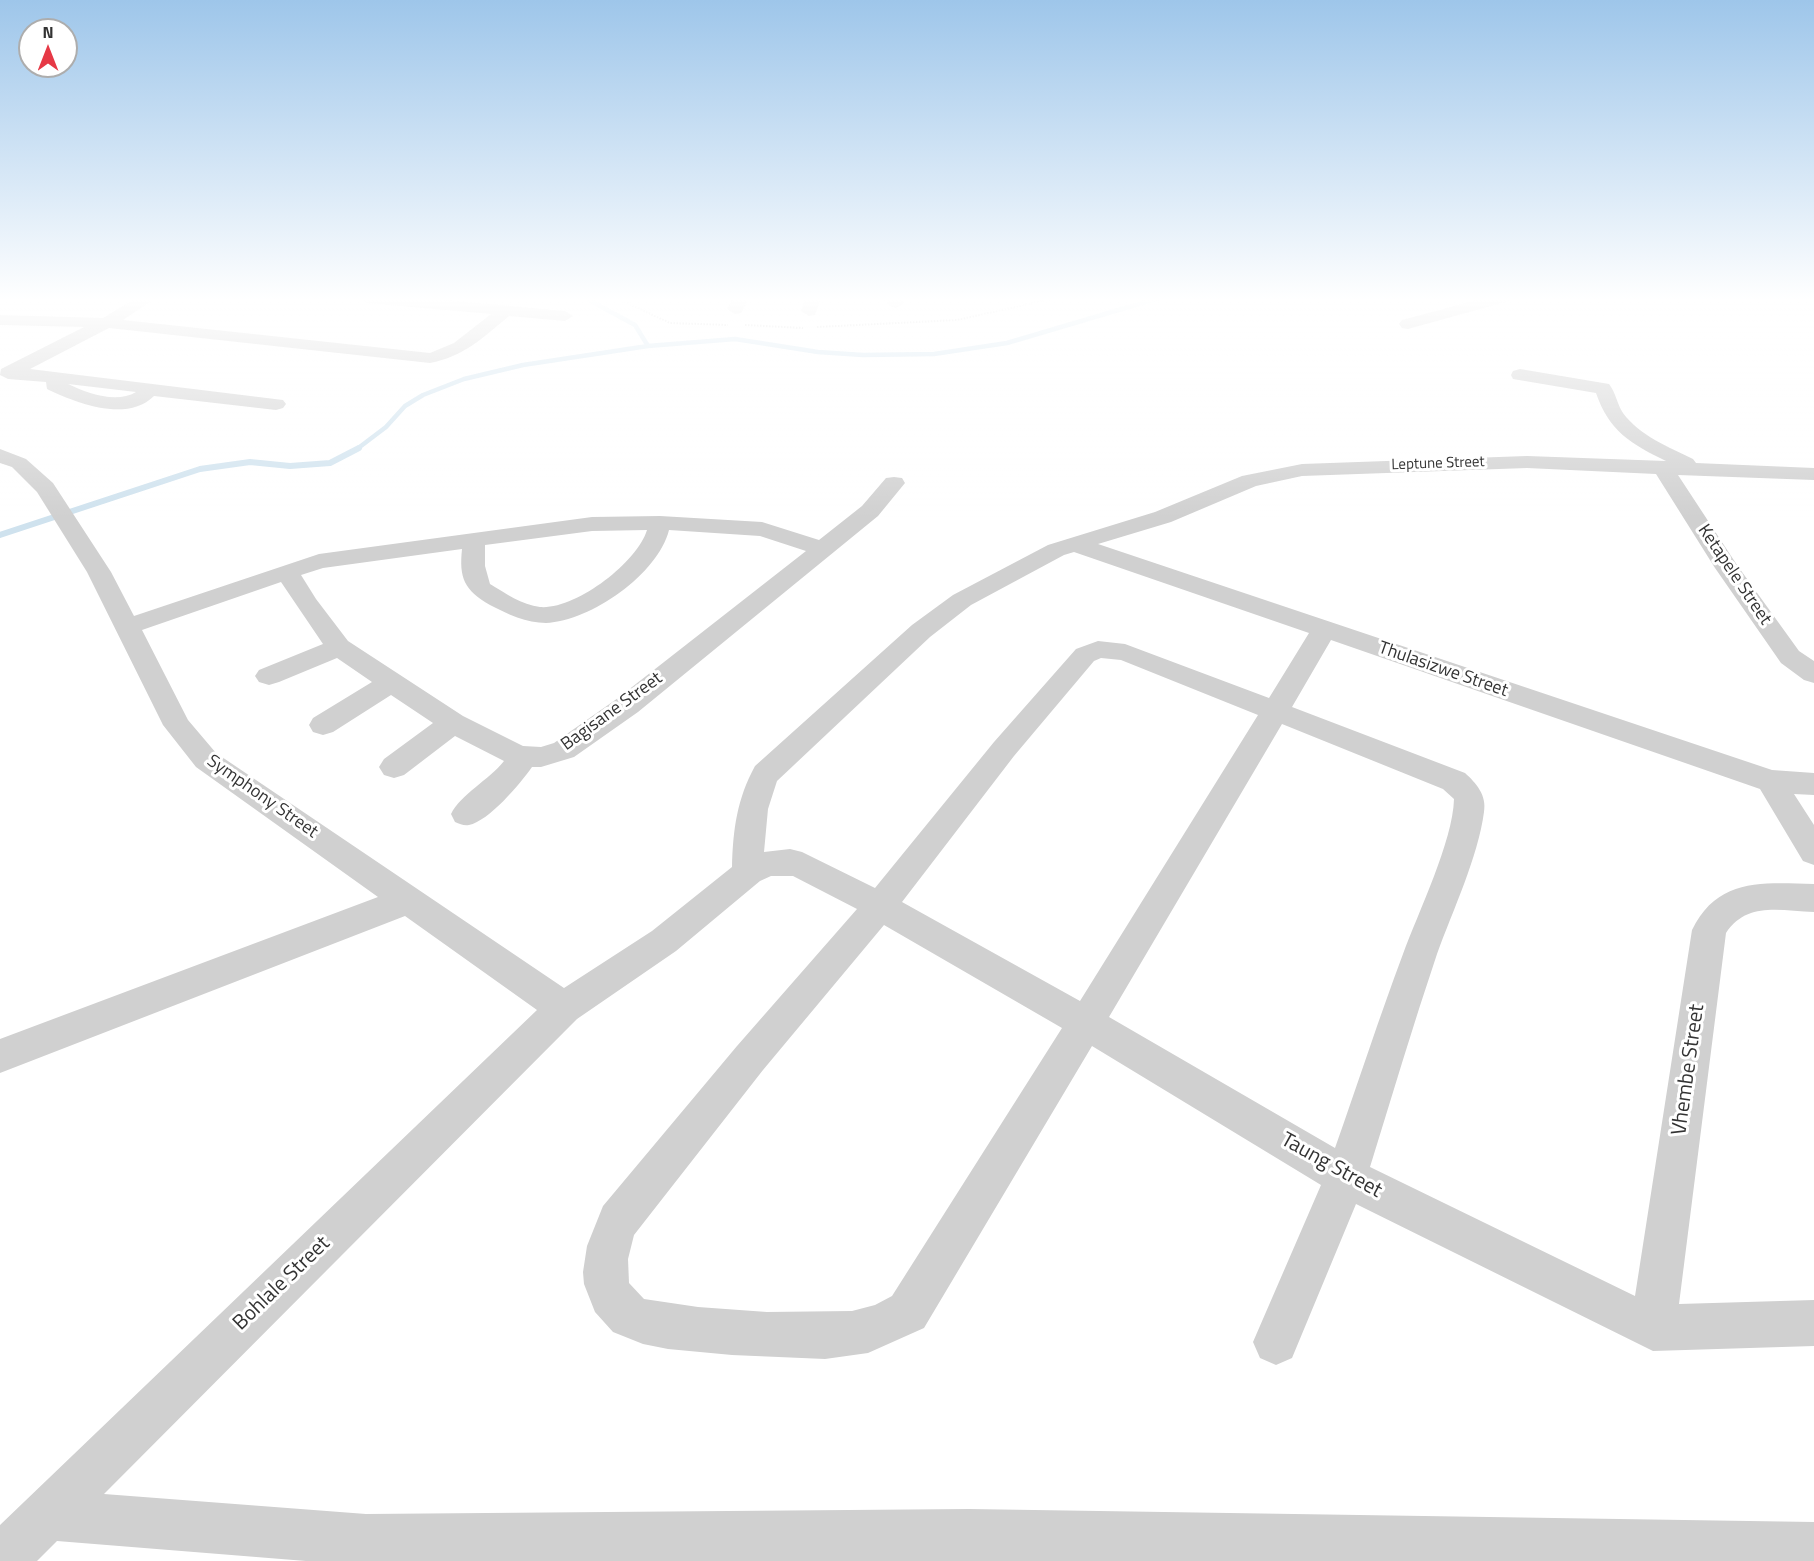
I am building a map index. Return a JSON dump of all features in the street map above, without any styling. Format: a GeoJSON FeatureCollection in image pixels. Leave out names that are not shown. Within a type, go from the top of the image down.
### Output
{"type":"FeatureCollection","features":[{"type":"Feature","properties":{"kind":"street"},"geometry":{"type":"LineString","coordinates":[[5,374],[276,404]]}},
{"type":"Feature","properties":{"kind":"street"},"geometry":{"type":"LineString","coordinates":[[1520,375],[1602,388],[1609,405],[1635,438],[1698,469]]}},
{"type":"Feature","properties":{"kind":"street"},"geometry":{"type":"LineString","coordinates":[[1557,397],[1609,405]]}},
{"type":"Feature","properties":{"kind":"street"},"geometry":{"type":"LineString","coordinates":[[1620,465],[1635,438]]}},
{"type":"Feature","properties":{"kind":"street","name":"Symphony Street"},"geometry":{"type":"LineString","coordinates":[[0,455],[19,463],[32,473],[64,518],[99,572],[177,725],[206,760],[564,1008]]}},
{"type":"Feature","properties":{"kind":"street","name":"Leptune Street"},"geometry":{"type":"LineString","coordinates":[[748,872],[751,807],[756,791],[766,774],[921,631],[945,612],[999,579],[1056,550],[1163,517],[1250,481],[1302,470],[1527,462],[1814,474]]}},
{"type":"Feature","properties":{"kind":"street","name":"Ketapele Street"},"geometry":{"type":"LineString","coordinates":[[1662,467],[1727,568],[1790,657],[1814,674]]}},
{"type":"Feature","properties":{"kind":"street","name":"Bagisane Street"},"geometry":{"type":"LineString","coordinates":[[287,572],[305,602],[339,647],[453,723],[504,750],[524,756],[541,757],[564,750],[597,728],[870,511],[894,483]]}},
{"type":"Feature","properties":{"kind":"street"},"geometry":{"type":"LineString","coordinates":[[474,541],[473,572],[476,584],[481,589],[522,611],[548,615],[579,607],[629,573],[654,544],[660,523]]}},
{"type":"Feature","properties":{"kind":"street"},"geometry":{"type":"LineString","coordinates":[[126,627],[287,572],[338,558],[592,524],[660,523],[762,529],[821,548]]}},
{"type":"Feature","properties":{"kind":"street","name":"Thulasizwe Street"},"geometry":{"type":"LineString","coordinates":[[1074,544],[1771,781],[1814,784]]}},
{"type":"Feature","properties":{"kind":"street"},"geometry":{"type":"LineString","coordinates":[[1276,1342],[1346,1178],[1419,957],[1457,853],[1469,811],[1469,799],[1464,790],[1454,781],[1277,710],[1125,652],[1107,649],[1091,651],[1004,749],[880,906],[750,1058],[618,1221],[605,1253],[604,1269],[616,1305],[630,1317],[648,1324],[724,1331],[820,1336],[845,1335],[874,1329],[908,1312],[1277,710],[1324,630]]}},
{"type":"Feature","properties":{"kind":"street"},"geometry":{"type":"LineString","coordinates":[[269,676],[339,647]]}},
{"type":"Feature","properties":{"kind":"street"},"geometry":{"type":"LineString","coordinates":[[323,725],[391,682]]}},
{"type":"Feature","properties":{"kind":"street"},"geometry":{"type":"LineString","coordinates":[[393,767],[453,723]]}},
{"type":"Feature","properties":{"kind":"street"},"geometry":{"type":"LineString","coordinates":[[466,813],[499,788],[513,774],[524,756]]}},
{"type":"Feature","properties":{"kind":"street"},"geometry":{"type":"LineString","coordinates":[[1771,781],[1814,852]]}},
{"type":"Feature","properties":{"kind":"street","name":"Taung Street"},"geometry":{"type":"LineString","coordinates":[[748,872],[768,864],[790,862],[802,865],[880,906],[1086,1023],[1346,1178],[1653,1328],[1814,1323]]}},
{"type":"Feature","properties":{"kind":"street","name":"Bohlale Street"},"geometry":{"type":"LineString","coordinates":[[0,1561],[564,1008],[664,941],[748,872]]}},
{"type":"Feature","properties":{"kind":"street","name":"Vhembe Street"},"geometry":{"type":"LineString","coordinates":[[1653,1328],[1709,930],[1722,911],[1751,898],[1814,898]]}},
{"type":"Feature","properties":{"kind":"street"},"geometry":{"type":"LineString","coordinates":[[0,1056],[408,900]]}},
{"type":"Feature","properties":{"kind":"street"},"geometry":{"type":"LineString","coordinates":[[47,1515],[366,1540],[569,1550],[969,1535],[1814,1548]]}},
{"type":"Feature","properties":{"kind":"waterway"},"geometry":{"type":"LineString","coordinates":[[357,449],[386,427],[405,406],[423,395],[464,379],[498,371]]}},
{"type":"Feature","properties":{"kind":"waterway"},"geometry":{"type":"LineString","coordinates":[[0,535],[200,469],[250,462],[290,466],[330,463],[359,448]]}}]}
